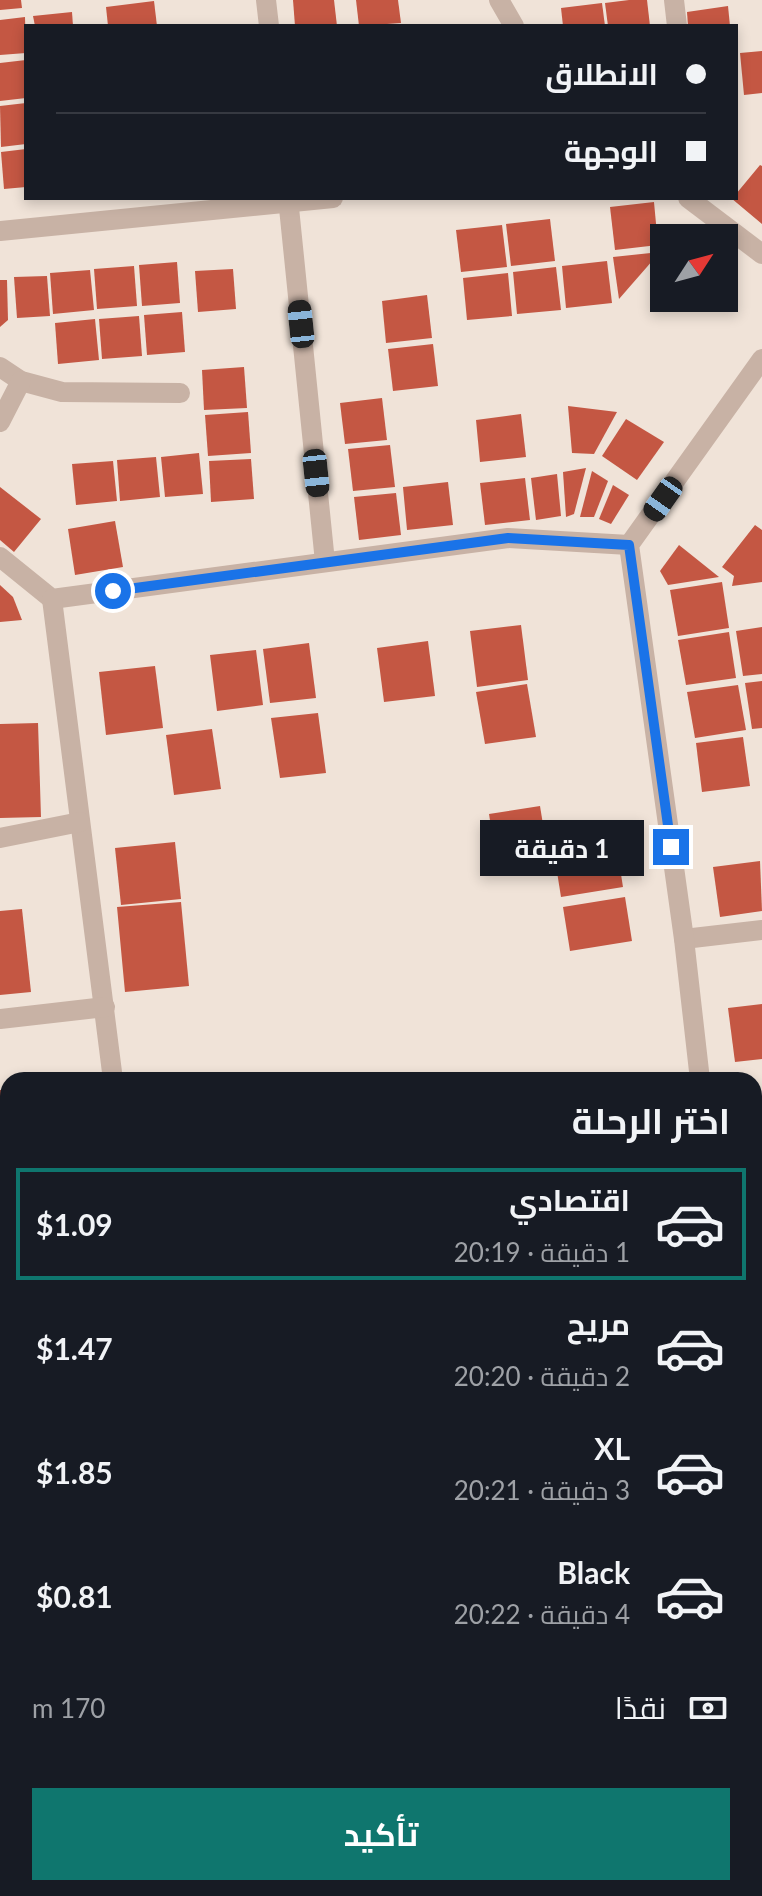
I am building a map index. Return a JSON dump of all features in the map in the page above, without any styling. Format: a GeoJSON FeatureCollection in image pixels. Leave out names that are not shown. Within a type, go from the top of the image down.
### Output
{"type":"FeatureCollection","features":[{"type":"Feature","properties":{"kind":"street"},"geometry":{"type":"LineString","coordinates":[[266,0],[269,24]]}},
{"type":"Feature","properties":{"kind":"street"},"geometry":{"type":"LineString","coordinates":[[499,0],[513,24]]}},
{"type":"Feature","properties":{"kind":"street"},"geometry":{"type":"LineString","coordinates":[[674,0],[677,24]]}},
{"type":"Feature","properties":{"kind":"street"},"geometry":{"type":"LineString","coordinates":[[0,231],[288,201],[325,562]]}},
{"type":"Feature","properties":{"kind":"street"},"geometry":{"type":"LineString","coordinates":[[695,201],[762,254]]}},
{"type":"Feature","properties":{"kind":"street"},"geometry":{"type":"LineString","coordinates":[[699,1072],[684,939],[629,545],[762,359]]}},
{"type":"Feature","properties":{"kind":"street"},"geometry":{"type":"LineString","coordinates":[[0,367],[21,381],[62,392],[180,393]]}},
{"type":"Feature","properties":{"kind":"street"},"geometry":{"type":"LineString","coordinates":[[0,422],[21,381]]}},
{"type":"Feature","properties":{"kind":"street"},"geometry":{"type":"LineString","coordinates":[[52,599],[508,538],[629,545]]}},
{"type":"Feature","properties":{"kind":"street"},"geometry":{"type":"LineString","coordinates":[[0,557],[52,599],[112,1072]]}},
{"type":"Feature","properties":{"kind":"street"},"geometry":{"type":"LineString","coordinates":[[0,838],[80,822]]}},
{"type":"Feature","properties":{"kind":"street"},"geometry":{"type":"LineString","coordinates":[[684,939],[762,930]]}},
{"type":"Feature","properties":{"kind":"street"},"geometry":{"type":"LineString","coordinates":[[0,1019],[105,1007]]}},
{"type":"Feature","properties":{"kind":"building"},"geometry":{"type":"Polygon","coordinates":[[[0,0],[21,0],[22,8],[0,10],[0,0]]]}},
{"type":"Feature","properties":{"kind":"building"},"geometry":{"type":"Polygon","coordinates":[[[293,0],[334,0],[337,24],[295,24],[293,0]]]}},
{"type":"Feature","properties":{"kind":"building"},"geometry":{"type":"Polygon","coordinates":[[[356,0],[398,0],[401,23],[359,24],[356,0]]]}},
{"type":"Feature","properties":{"kind":"building"},"geometry":{"type":"Polygon","coordinates":[[[647,0],[650,24],[608,24],[605,3],[647,0]]]}},
{"type":"Feature","properties":{"kind":"building"},"geometry":{"type":"Polygon","coordinates":[[[154,1],[157,24],[108,24],[106,7],[154,1]]]}},
{"type":"Feature","properties":{"kind":"building"},"geometry":{"type":"Polygon","coordinates":[[[602,3],[605,24],[563,24],[561,8],[602,3]]]}},
{"type":"Feature","properties":{"kind":"building"},"geometry":{"type":"Polygon","coordinates":[[[728,6],[730,24],[688,24],[687,12],[728,6]]]}},
{"type":"Feature","properties":{"kind":"building"},"geometry":{"type":"Polygon","coordinates":[[[72,12],[73,24],[35,24],[33,16],[72,12]]]}},
{"type":"Feature","properties":{"kind":"building"},"geometry":{"type":"Polygon","coordinates":[[[25,17],[24,53],[0,55],[0,20],[25,17]]]}},
{"type":"Feature","properties":{"kind":"building"},"geometry":{"type":"Polygon","coordinates":[[[762,51],[762,93],[744,95],[740,53],[762,51]]]}},
{"type":"Feature","properties":{"kind":"building"},"geometry":{"type":"Polygon","coordinates":[[[24,60],[24,98],[0,101],[0,63],[24,60]]]}},
{"type":"Feature","properties":{"kind":"building"},"geometry":{"type":"Polygon","coordinates":[[[24,103],[24,144],[1,147],[0,106],[24,103]]]}},
{"type":"Feature","properties":{"kind":"building"},"geometry":{"type":"Polygon","coordinates":[[[24,149],[24,187],[4,189],[1,152],[24,149]]]}},
{"type":"Feature","properties":{"kind":"building"},"geometry":{"type":"Polygon","coordinates":[[[762,166],[762,224],[733,200],[738,200],[738,192],[762,166]]]}},
{"type":"Feature","properties":{"kind":"building"},"geometry":{"type":"Polygon","coordinates":[[[654,202],[656,224],[650,224],[650,246],[615,250],[610,207],[654,202]]]}},
{"type":"Feature","properties":{"kind":"building"},"geometry":{"type":"Polygon","coordinates":[[[550,219],[555,261],[511,266],[506,224],[550,219]]]}},
{"type":"Feature","properties":{"kind":"building"},"geometry":{"type":"Polygon","coordinates":[[[502,225],[507,267],[461,272],[456,230],[502,225]]]}},
{"type":"Feature","properties":{"kind":"building"},"geometry":{"type":"Polygon","coordinates":[[[650,253],[650,263],[619,299],[613,257],[650,253]]]}},
{"type":"Feature","properties":{"kind":"building"},"geometry":{"type":"Polygon","coordinates":[[[607,261],[612,303],[566,308],[562,266],[607,261]]]}},
{"type":"Feature","properties":{"kind":"building"},"geometry":{"type":"Polygon","coordinates":[[[177,262],[180,303],[142,306],[139,265],[177,262]]]}},
{"type":"Feature","properties":{"kind":"building"},"geometry":{"type":"Polygon","coordinates":[[[134,266],[137,306],[97,309],[94,269],[134,266]]]}},
{"type":"Feature","properties":{"kind":"building"},"geometry":{"type":"Polygon","coordinates":[[[556,267],[561,310],[517,314],[513,272],[556,267]]]}},
{"type":"Feature","properties":{"kind":"building"},"geometry":{"type":"Polygon","coordinates":[[[233,269],[236,309],[198,312],[195,271],[233,269]]]}},
{"type":"Feature","properties":{"kind":"building"},"geometry":{"type":"Polygon","coordinates":[[[90,270],[94,310],[53,314],[50,273],[90,270]]]}},
{"type":"Feature","properties":{"kind":"building"},"geometry":{"type":"Polygon","coordinates":[[[508,273],[512,316],[467,320],[463,278],[508,273]]]}},
{"type":"Feature","properties":{"kind":"building"},"geometry":{"type":"Polygon","coordinates":[[[47,276],[50,316],[17,318],[14,277],[47,276]]]}},
{"type":"Feature","properties":{"kind":"building"},"geometry":{"type":"Polygon","coordinates":[[[0,280],[7,280],[8,320],[0,327],[0,280]]]}},
{"type":"Feature","properties":{"kind":"building"},"geometry":{"type":"Polygon","coordinates":[[[427,295],[432,338],[386,343],[382,301],[427,295]]]}},
{"type":"Feature","properties":{"kind":"building"},"geometry":{"type":"Polygon","coordinates":[[[182,312],[185,352],[147,355],[144,315],[182,312]]]}},
{"type":"Feature","properties":{"kind":"building"},"geometry":{"type":"Polygon","coordinates":[[[139,316],[142,356],[102,359],[99,319],[139,316]]]}},
{"type":"Feature","properties":{"kind":"building"},"geometry":{"type":"Polygon","coordinates":[[[95,319],[99,360],[58,364],[55,323],[95,319]]]}},
{"type":"Feature","properties":{"kind":"building"},"geometry":{"type":"Polygon","coordinates":[[[433,344],[438,386],[393,391],[388,349],[433,344]]]}},
{"type":"Feature","properties":{"kind":"building"},"geometry":{"type":"Polygon","coordinates":[[[244,367],[247,408],[204,410],[202,370],[244,367]]]}},
{"type":"Feature","properties":{"kind":"building"},"geometry":{"type":"Polygon","coordinates":[[[382,398],[387,440],[345,444],[340,403],[382,398]]]}},
{"type":"Feature","properties":{"kind":"building"},"geometry":{"type":"Polygon","coordinates":[[[568,406],[617,412],[594,454],[572,453],[568,406]]]}},
{"type":"Feature","properties":{"kind":"building"},"geometry":{"type":"Polygon","coordinates":[[[248,412],[251,453],[208,456],[205,415],[248,412]]]}},
{"type":"Feature","properties":{"kind":"building"},"geometry":{"type":"Polygon","coordinates":[[[521,414],[526,457],[480,462],[476,420],[521,414]]]}},
{"type":"Feature","properties":{"kind":"building"},"geometry":{"type":"Polygon","coordinates":[[[626,419],[664,442],[637,480],[602,456],[626,419]]]}},
{"type":"Feature","properties":{"kind":"building"},"geometry":{"type":"Polygon","coordinates":[[[390,445],[395,487],[353,491],[348,449],[390,445]]]}},
{"type":"Feature","properties":{"kind":"building"},"geometry":{"type":"Polygon","coordinates":[[[199,453],[203,494],[165,497],[161,457],[199,453]]]}},
{"type":"Feature","properties":{"kind":"building"},"geometry":{"type":"Polygon","coordinates":[[[156,457],[160,497],[120,501],[117,460],[156,457]]]}},
{"type":"Feature","properties":{"kind":"building"},"geometry":{"type":"Polygon","coordinates":[[[251,459],[254,499],[211,502],[209,461],[251,459]]]}},
{"type":"Feature","properties":{"kind":"building"},"geometry":{"type":"Polygon","coordinates":[[[113,461],[117,501],[76,505],[72,464],[113,461]]]}},
{"type":"Feature","properties":{"kind":"building"},"geometry":{"type":"Polygon","coordinates":[[[586,468],[574,514],[566,517],[563,472],[586,468]]]}},
{"type":"Feature","properties":{"kind":"building"},"geometry":{"type":"Polygon","coordinates":[[[592,471],[608,481],[594,517],[580,517],[592,471]]]}},
{"type":"Feature","properties":{"kind":"building"},"geometry":{"type":"Polygon","coordinates":[[[557,474],[561,516],[536,520],[531,478],[557,474]]]}},
{"type":"Feature","properties":{"kind":"building"},"geometry":{"type":"Polygon","coordinates":[[[525,478],[530,520],[485,525],[480,483],[525,478]]]}},
{"type":"Feature","properties":{"kind":"building"},"geometry":{"type":"Polygon","coordinates":[[[448,482],[453,525],[407,530],[403,487],[448,482]]]}},
{"type":"Feature","properties":{"kind":"building"},"geometry":{"type":"Polygon","coordinates":[[[613,485],[629,495],[611,524],[599,519],[613,485]]]}},
{"type":"Feature","properties":{"kind":"building"},"geometry":{"type":"Polygon","coordinates":[[[0,487],[41,519],[14,552],[0,540],[0,487]]]}},
{"type":"Feature","properties":{"kind":"building"},"geometry":{"type":"Polygon","coordinates":[[[396,493],[401,535],[359,540],[354,497],[396,493]]]}},
{"type":"Feature","properties":{"kind":"building"},"geometry":{"type":"Polygon","coordinates":[[[115,521],[123,567],[75,575],[68,529],[115,521]]]}},
{"type":"Feature","properties":{"kind":"building"},"geometry":{"type":"Polygon","coordinates":[[[755,525],[762,530],[762,582],[732,586],[734,576],[722,567],[755,525]]]}},
{"type":"Feature","properties":{"kind":"building"},"geometry":{"type":"Polygon","coordinates":[[[679,545],[719,577],[668,585],[660,571],[679,545]]]}},
{"type":"Feature","properties":{"kind":"building"},"geometry":{"type":"Polygon","coordinates":[[[722,582],[729,628],[678,636],[670,590],[722,582]]]}},
{"type":"Feature","properties":{"kind":"building"},"geometry":{"type":"Polygon","coordinates":[[[0,585],[13,597],[22,620],[0,622],[0,585]]]}},
{"type":"Feature","properties":{"kind":"building"},"geometry":{"type":"Polygon","coordinates":[[[521,625],[528,680],[477,687],[470,631],[521,625]]]}},
{"type":"Feature","properties":{"kind":"building"},"geometry":{"type":"Polygon","coordinates":[[[762,627],[762,674],[743,676],[736,631],[762,627]]]}},
{"type":"Feature","properties":{"kind":"building"},"geometry":{"type":"Polygon","coordinates":[[[729,632],[736,678],[686,685],[678,640],[729,632]]]}},
{"type":"Feature","properties":{"kind":"building"},"geometry":{"type":"Polygon","coordinates":[[[428,641],[435,696],[384,702],[377,648],[428,641]]]}},
{"type":"Feature","properties":{"kind":"building"},"geometry":{"type":"Polygon","coordinates":[[[309,643],[316,698],[270,703],[263,649],[309,643]]]}},
{"type":"Feature","properties":{"kind":"building"},"geometry":{"type":"Polygon","coordinates":[[[256,650],[263,705],[217,711],[210,655],[256,650]]]}},
{"type":"Feature","properties":{"kind":"building"},"geometry":{"type":"Polygon","coordinates":[[[155,666],[163,728],[106,735],[99,672],[155,666]]]}},
{"type":"Feature","properties":{"kind":"building"},"geometry":{"type":"Polygon","coordinates":[[[762,681],[762,728],[752,729],[745,683],[762,681]]]}},
{"type":"Feature","properties":{"kind":"building"},"geometry":{"type":"Polygon","coordinates":[[[527,684],[536,737],[485,744],[476,692],[527,684]]]}},
{"type":"Feature","properties":{"kind":"building"},"geometry":{"type":"Polygon","coordinates":[[[738,685],[746,730],[695,738],[687,692],[738,685]]]}},
{"type":"Feature","properties":{"kind":"building"},"geometry":{"type":"Polygon","coordinates":[[[318,713],[326,773],[280,778],[271,718],[318,713]]]}},
{"type":"Feature","properties":{"kind":"building"},"geometry":{"type":"Polygon","coordinates":[[[38,723],[41,817],[0,818],[0,724],[38,723]]]}},
{"type":"Feature","properties":{"kind":"building"},"geometry":{"type":"Polygon","coordinates":[[[212,729],[221,789],[174,795],[166,735],[212,729]]]}},
{"type":"Feature","properties":{"kind":"building"},"geometry":{"type":"Polygon","coordinates":[[[743,737],[750,786],[702,792],[696,743],[743,737]]]}},
{"type":"Feature","properties":{"kind":"building"},"geometry":{"type":"Polygon","coordinates":[[[540,806],[547,849],[496,858],[489,814],[540,806]]]}},
{"type":"Feature","properties":{"kind":"building"},"geometry":{"type":"Polygon","coordinates":[[[175,842],[181,899],[121,905],[115,848],[175,842]]]}},
{"type":"Feature","properties":{"kind":"building"},"geometry":{"type":"Polygon","coordinates":[[[616,843],[623,887],[561,897],[554,853],[616,843]]]}},
{"type":"Feature","properties":{"kind":"building"},"geometry":{"type":"Polygon","coordinates":[[[760,861],[762,911],[720,917],[713,867],[760,861]]]}},
{"type":"Feature","properties":{"kind":"building"},"geometry":{"type":"Polygon","coordinates":[[[625,897],[632,941],[570,951],[563,907],[625,897]]]}},
{"type":"Feature","properties":{"kind":"building"},"geometry":{"type":"Polygon","coordinates":[[[181,902],[189,986],[125,992],[117,907],[181,902]]]}},
{"type":"Feature","properties":{"kind":"building"},"geometry":{"type":"Polygon","coordinates":[[[22,909],[31,992],[0,995],[0,911],[22,909]]]}},
{"type":"Feature","properties":{"kind":"building"},"geometry":{"type":"Polygon","coordinates":[[[762,1004],[762,1059],[735,1062],[728,1008],[762,1004]]]}},
{"type":"Feature","properties":{"kind":"route"},"geometry":{"type":"LineString","coordinates":[[113,591],[508,538],[629,545],[671,847]]}}]}
